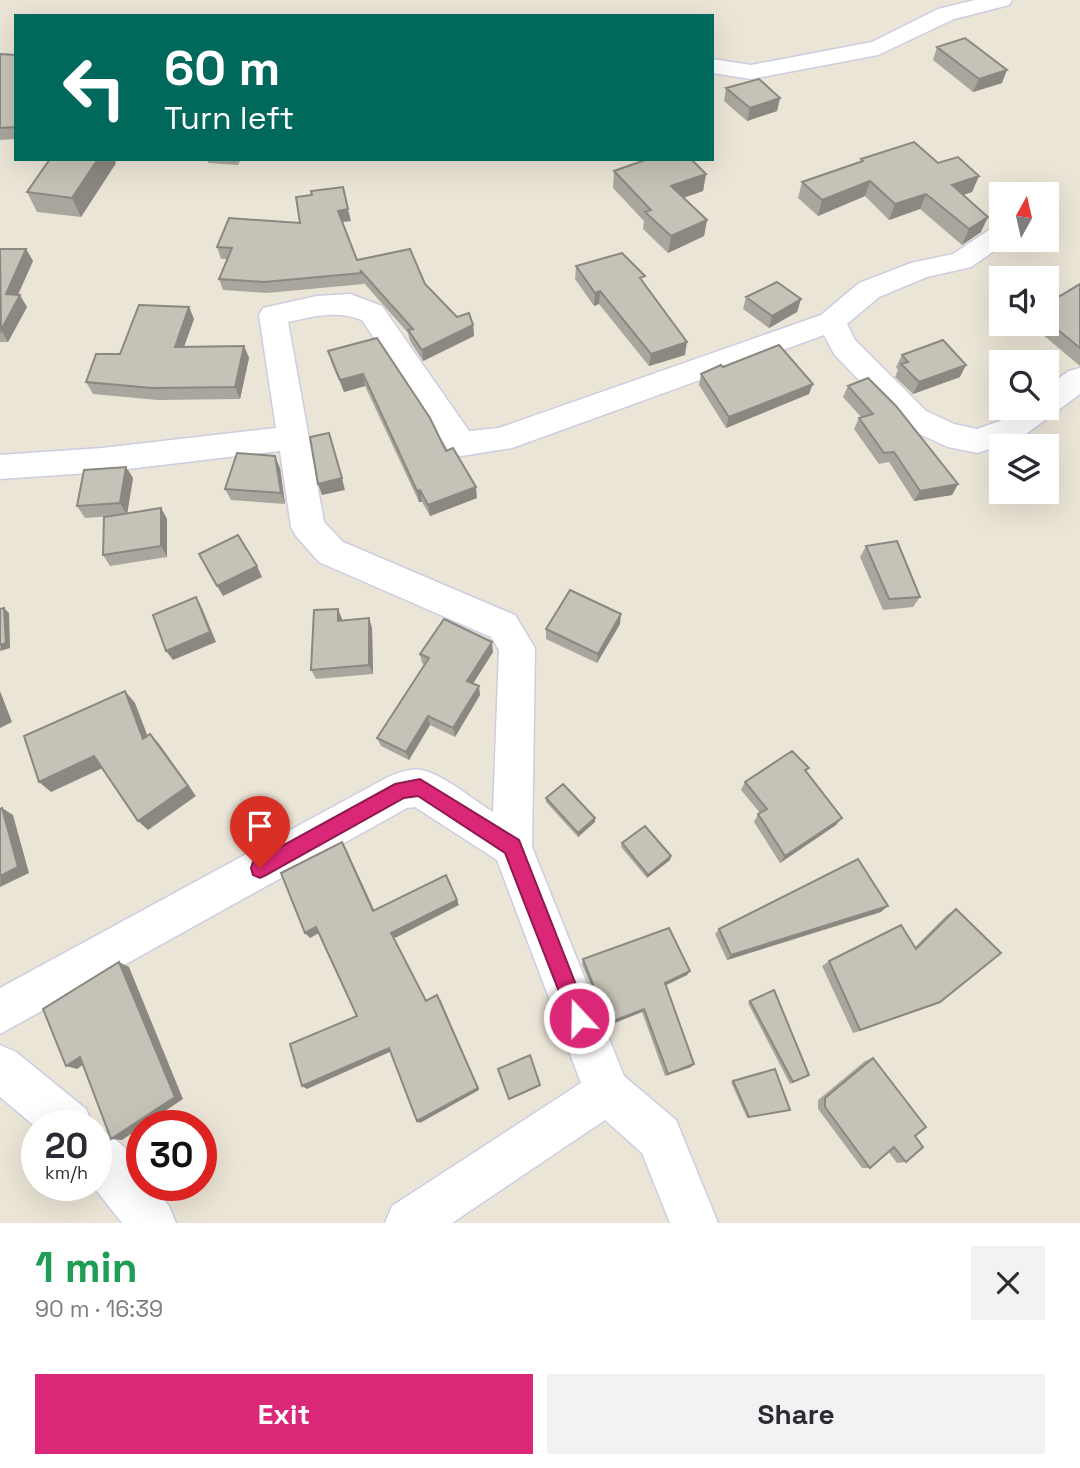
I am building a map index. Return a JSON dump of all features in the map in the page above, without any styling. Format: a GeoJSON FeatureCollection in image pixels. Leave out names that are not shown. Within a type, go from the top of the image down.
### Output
{"type":"FeatureCollection","features":[{"type":"Feature","properties":{"kind":"street"},"geometry":{"type":"LineString","coordinates":[[714,66],[751,72],[878,48],[946,14],[1001,0]]}},
{"type":"Feature","properties":{"kind":"street"},"geometry":{"type":"LineString","coordinates":[[694,1223],[659,1137],[607,1092],[512,846],[517,648],[503,626],[331,552],[308,527],[274,314],[317,306],[350,304],[372,313],[461,444],[501,440],[831,323],[870,290],[921,269],[961,261],[989,242]]}},
{"type":"Feature","properties":{"kind":"street"},"geometry":{"type":"LineString","coordinates":[[831,323],[844,346],[915,419],[948,435],[978,441],[1011,429],[1023,420]]}},
{"type":"Feature","properties":{"kind":"street"},"geometry":{"type":"LineString","coordinates":[[1059,394],[1080,379]]}},
{"type":"Feature","properties":{"kind":"street"},"geometry":{"type":"LineString","coordinates":[[0,467],[102,460],[292,438]]}},
{"type":"Feature","properties":{"kind":"street"},"geometry":{"type":"LineString","coordinates":[[0,1012],[402,790],[420,788],[512,846]]}},
{"type":"Feature","properties":{"kind":"street"},"geometry":{"type":"LineString","coordinates":[[0,1068],[52,1110]]}},
{"type":"Feature","properties":{"kind":"street"},"geometry":{"type":"LineString","coordinates":[[409,1223],[607,1092]]}},
{"type":"Feature","properties":{"kind":"street"},"geometry":{"type":"LineString","coordinates":[[112,1171],[152,1223]]}},
{"type":"Feature","properties":{"kind":"building"},"geometry":{"type":"Polygon","coordinates":[[[965,38],[1007,70],[979,79],[937,47],[965,38]]]}},
{"type":"Feature","properties":{"kind":"building"},"geometry":{"type":"Polygon","coordinates":[[[0,54],[14,55],[14,127],[0,128],[0,54]]]}},
{"type":"Feature","properties":{"kind":"building"},"geometry":{"type":"Polygon","coordinates":[[[759,79],[780,98],[750,108],[726,88],[759,79]]]}},
{"type":"Feature","properties":{"kind":"building"},"geometry":{"type":"Polygon","coordinates":[[[914,142],[938,163],[958,157],[979,176],[952,185],[988,217],[969,229],[926,194],[895,204],[870,181],[822,200],[802,182],[863,161],[861,159],[914,142]]]}},
{"type":"Feature","properties":{"kind":"building"},"geometry":{"type":"Polygon","coordinates":[[[49,161],[97,161],[72,198],[27,192],[49,161]]]}},
{"type":"Feature","properties":{"kind":"building"},"geometry":{"type":"Polygon","coordinates":[[[642,161],[693,161],[706,174],[671,186],[707,220],[671,236],[645,212],[651,210],[614,171],[642,161]]]}},
{"type":"Feature","properties":{"kind":"building"},"geometry":{"type":"Polygon","coordinates":[[[343,187],[348,209],[338,211],[357,260],[410,249],[425,284],[457,317],[469,313],[473,325],[422,350],[408,330],[413,329],[360,270],[362,273],[264,282],[219,279],[232,248],[217,247],[229,218],[300,223],[296,197],[312,195],[311,191],[343,187]]]}},
{"type":"Feature","properties":{"kind":"building"},"geometry":{"type":"Polygon","coordinates":[[[0,249],[26,249],[6,294],[20,295],[1,330],[0,249]]]}},
{"type":"Feature","properties":{"kind":"building"},"geometry":{"type":"Polygon","coordinates":[[[622,253],[645,276],[640,278],[687,342],[651,354],[600,291],[595,293],[576,266],[622,253]]]}},
{"type":"Feature","properties":{"kind":"building"},"geometry":{"type":"Polygon","coordinates":[[[777,282],[801,299],[772,316],[746,297],[777,282]]]}},
{"type":"Feature","properties":{"kind":"building"},"geometry":{"type":"Polygon","coordinates":[[[1080,284],[1080,348],[1059,331],[1060,296],[1080,284]]]}},
{"type":"Feature","properties":{"kind":"building"},"geometry":{"type":"Polygon","coordinates":[[[139,305],[189,307],[175,347],[244,346],[235,387],[152,388],[86,382],[96,354],[120,354],[139,305]]]}},
{"type":"Feature","properties":{"kind":"building"},"geometry":{"type":"Polygon","coordinates":[[[377,338],[430,418],[446,451],[453,448],[476,487],[428,505],[420,490],[417,491],[363,374],[340,380],[328,351],[377,338]]]}},
{"type":"Feature","properties":{"kind":"building"},"geometry":{"type":"Polygon","coordinates":[[[943,340],[966,365],[919,382],[901,364],[908,362],[902,355],[943,340]]]}},
{"type":"Feature","properties":{"kind":"building"},"geometry":{"type":"Polygon","coordinates":[[[779,345],[813,384],[729,417],[701,374],[779,345]]]}},
{"type":"Feature","properties":{"kind":"building"},"geometry":{"type":"Polygon","coordinates":[[[868,378],[896,406],[958,484],[920,491],[894,452],[884,453],[859,418],[873,414],[848,386],[868,378]]]}},
{"type":"Feature","properties":{"kind":"building"},"geometry":{"type":"Polygon","coordinates":[[[329,433],[342,478],[318,484],[310,437],[329,433]]]}},
{"type":"Feature","properties":{"kind":"building"},"geometry":{"type":"Polygon","coordinates":[[[237,453],[275,456],[281,493],[225,489],[237,453]]]}},
{"type":"Feature","properties":{"kind":"building"},"geometry":{"type":"Polygon","coordinates":[[[126,467],[120,503],[77,506],[84,470],[126,467]]]}},
{"type":"Feature","properties":{"kind":"building"},"geometry":{"type":"Polygon","coordinates":[[[161,508],[161,546],[103,555],[104,517],[161,508]]]}},
{"type":"Feature","properties":{"kind":"building"},"geometry":{"type":"Polygon","coordinates":[[[238,535],[257,566],[217,586],[199,554],[238,535]]]}},
{"type":"Feature","properties":{"kind":"building"},"geometry":{"type":"Polygon","coordinates":[[[897,541],[920,597],[889,599],[866,546],[897,541]]]}},
{"type":"Feature","properties":{"kind":"building"},"geometry":{"type":"Polygon","coordinates":[[[570,590],[621,614],[598,654],[546,629],[570,590]]]}},
{"type":"Feature","properties":{"kind":"building"},"geometry":{"type":"Polygon","coordinates":[[[196,597],[210,632],[166,651],[153,615],[196,597]]]}},
{"type":"Feature","properties":{"kind":"building"},"geometry":{"type":"Polygon","coordinates":[[[4,608],[6,643],[0,645],[0,609],[4,608]]]}},
{"type":"Feature","properties":{"kind":"building"},"geometry":{"type":"Polygon","coordinates":[[[338,609],[338,621],[369,618],[369,665],[311,670],[314,610],[338,609]]]}},
{"type":"Feature","properties":{"kind":"building"},"geometry":{"type":"Polygon","coordinates":[[[444,619],[492,642],[467,681],[479,686],[453,728],[428,716],[406,752],[377,738],[429,658],[420,654],[444,619]]]}},
{"type":"Feature","properties":{"kind":"building"},"geometry":{"type":"Polygon","coordinates":[[[125,691],[143,739],[150,734],[188,786],[138,821],[94,756],[39,782],[24,736],[125,691]]]}},
{"type":"Feature","properties":{"kind":"building"},"geometry":{"type":"Polygon","coordinates":[[[792,751],[809,768],[805,770],[842,818],[785,856],[758,814],[767,809],[745,782],[792,751]]]}},
{"type":"Feature","properties":{"kind":"building"},"geometry":{"type":"Polygon","coordinates":[[[563,784],[595,818],[578,833],[546,798],[563,784]]]}},
{"type":"Feature","properties":{"kind":"building"},"geometry":{"type":"Polygon","coordinates":[[[2,808],[18,867],[0,876],[0,809],[2,808]]]}},
{"type":"Feature","properties":{"kind":"building"},"geometry":{"type":"Polygon","coordinates":[[[645,826],[671,856],[648,875],[622,843],[645,826]]]}},
{"type":"Feature","properties":{"kind":"building"},"geometry":{"type":"Polygon","coordinates":[[[342,842],[373,911],[446,875],[457,900],[391,933],[426,1001],[437,995],[478,1088],[417,1121],[389,1048],[302,1086],[290,1044],[357,1016],[316,927],[305,933],[281,873],[342,842]]]}},
{"type":"Feature","properties":{"kind":"building"},"geometry":{"type":"Polygon","coordinates":[[[858,859],[888,906],[731,955],[719,929],[858,859]]]}},
{"type":"Feature","properties":{"kind":"building"},"geometry":{"type":"Polygon","coordinates":[[[956,909],[1001,953],[940,1002],[860,1030],[829,961],[901,925],[916,949],[956,909]]]}},
{"type":"Feature","properties":{"kind":"building"},"geometry":{"type":"Polygon","coordinates":[[[669,928],[690,971],[665,983],[694,1064],[668,1074],[644,1009],[608,1023],[583,959],[669,928]]]}},
{"type":"Feature","properties":{"kind":"building"},"geometry":{"type":"Polygon","coordinates":[[[119,962],[175,1097],[155,1110],[126,1110],[126,1129],[112,1138],[112,1110],[100,1110],[80,1057],[66,1066],[43,1009],[119,962]]]}},
{"type":"Feature","properties":{"kind":"building"},"geometry":{"type":"Polygon","coordinates":[[[774,990],[809,1075],[793,1082],[750,1001],[774,990]]]}},
{"type":"Feature","properties":{"kind":"building"},"geometry":{"type":"Polygon","coordinates":[[[530,1055],[540,1085],[509,1099],[498,1069],[530,1055]]]}},
{"type":"Feature","properties":{"kind":"building"},"geometry":{"type":"Polygon","coordinates":[[[873,1058],[926,1127],[915,1136],[923,1147],[906,1162],[894,1147],[870,1168],[825,1107],[825,1098],[873,1058]]]}},
{"type":"Feature","properties":{"kind":"building"},"geometry":{"type":"Polygon","coordinates":[[[775,1069],[790,1110],[749,1117],[733,1081],[775,1069]]]}},
{"type":"Feature","properties":{"kind":"route"},"geometry":{"type":"LineString","coordinates":[[260,868],[402,790],[420,788],[512,846],[579,1018]]}}]}
